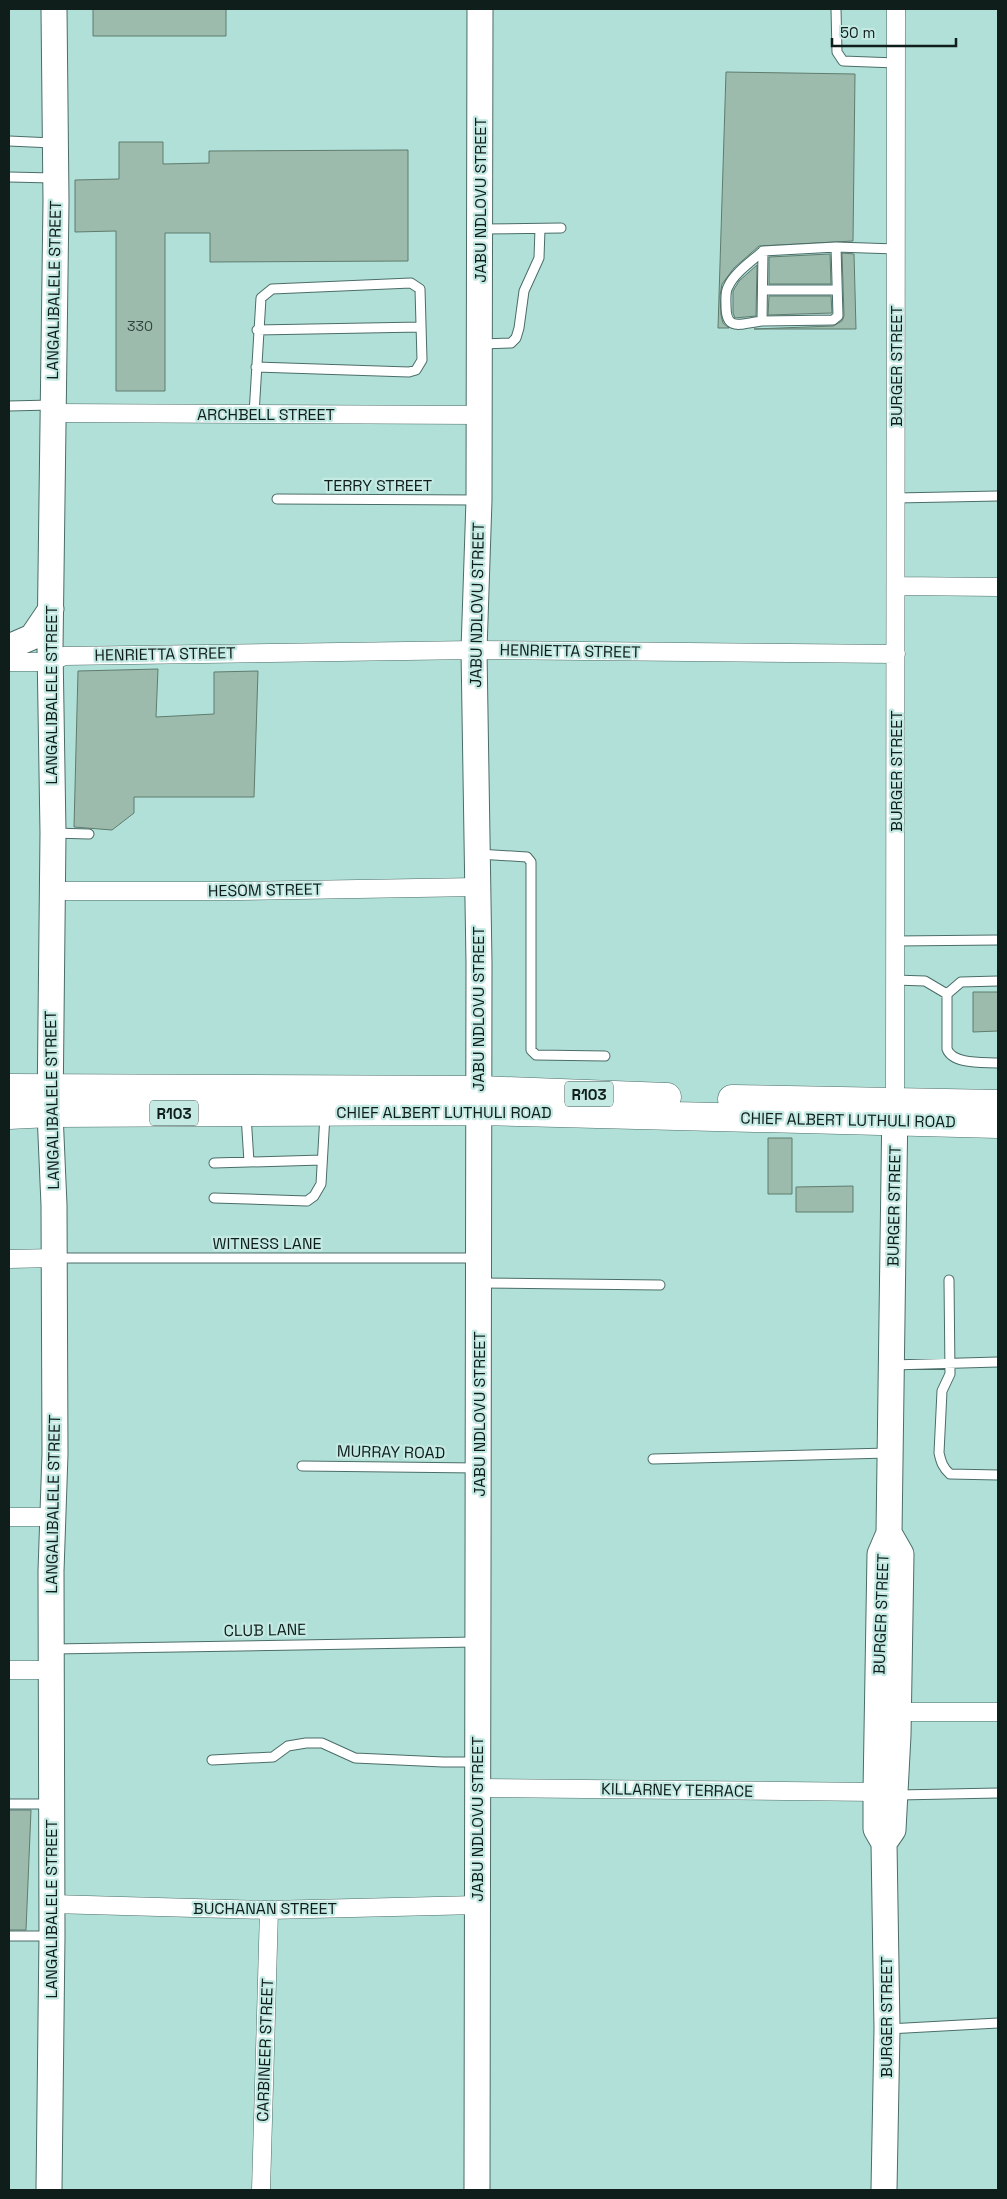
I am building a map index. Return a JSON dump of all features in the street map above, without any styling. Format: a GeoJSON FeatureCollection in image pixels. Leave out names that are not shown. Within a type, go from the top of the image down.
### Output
{"type":"FeatureCollection","features":[{"type":"Feature","properties":{"kind":"main road","name":"CHIEF ALBERT LUTHULI ROAD"},"geometry":{"type":"LineString","coordinates":[[9,1088],[50,1100],[246,1112],[325,1112],[479,1100]]}},
{"type":"Feature","properties":{"kind":"main road","name":"CHIEF ALBERT LUTHULI ROAD"},"geometry":{"type":"LineString","coordinates":[[9,1116],[50,1100],[297,1091],[479,1100],[699,1098],[894,1111],[998,1124]]}},
{"type":"Feature","properties":{"kind":"main road","name":"CHIEF ALBERT LUTHULI ROAD"},"geometry":{"type":"LineString","coordinates":[[894,1111],[998,1104]]}},
{"type":"Feature","properties":{"kind":"street","name":"LANGALIBALELE STREET"},"geometry":{"type":"LineString","coordinates":[[50,2190],[52,1517],[55,1454],[54,1258],[50,1100],[55,655],[51,609],[56,143],[54,9]]}},
{"type":"Feature","properties":{"kind":"street","name":"JABU NDLOVU STREET"},"geometry":{"type":"LineString","coordinates":[[477,2190],[479,1100],[474,650],[479,500],[480,9]]}},
{"type":"Feature","properties":{"kind":"street","name":"BURGER STREET"},"geometry":{"type":"LineString","coordinates":[[884,2190],[887,2029],[880,1836],[882,1820],[888,1805],[885,1794],[888,1712],[880,1554],[889,1533],[892,1365],[896,941],[896,9]]}},
{"type":"Feature","properties":{"kind":"street","name":"ARCHBELL STREET"},"geometry":{"type":"LineString","coordinates":[[53,409],[254,414],[479,415]]}},
{"type":"Feature","properties":{"kind":"street"},"geometry":{"type":"LineString","coordinates":[[896,586],[998,588]]}},
{"type":"Feature","properties":{"kind":"street"},"geometry":{"type":"LineString","coordinates":[[9,647],[32,637],[51,609]]}},
{"type":"Feature","properties":{"kind":"street","name":"HENRIETTA STREET"},"geometry":{"type":"LineString","coordinates":[[9,647],[55,655]]}},
{"type":"Feature","properties":{"kind":"street","name":"HENRIETTA STREET"},"geometry":{"type":"LineString","coordinates":[[9,662],[55,655],[474,650],[896,654]]}},
{"type":"Feature","properties":{"kind":"street","name":"HESOM STREET"},"geometry":{"type":"LineString","coordinates":[[52,891],[240,891],[477,887]]}},
{"type":"Feature","properties":{"kind":"street"},"geometry":{"type":"LineString","coordinates":[[9,1259],[54,1258]]}},
{"type":"Feature","properties":{"kind":"street"},"geometry":{"type":"LineString","coordinates":[[9,1517],[52,1517]]}},
{"type":"Feature","properties":{"kind":"street"},"geometry":{"type":"LineString","coordinates":[[9,1670],[52,1660]]}},
{"type":"Feature","properties":{"kind":"street"},"geometry":{"type":"LineString","coordinates":[[888,1712],[998,1712]]}},
{"type":"Feature","properties":{"kind":"street","name":"KILLARNEY TERRACE"},"geometry":{"type":"LineString","coordinates":[[478,1788],[885,1794]]}},
{"type":"Feature","properties":{"kind":"street","name":"BUCHANAN STREET"},"geometry":{"type":"LineString","coordinates":[[52,1904],[269,1910],[478,1905]]}},
{"type":"Feature","properties":{"kind":"street","name":"CARBINEER STREET"},"geometry":{"type":"LineString","coordinates":[[261,2190],[269,1910]]}},
{"type":"Feature","properties":{"kind":"lane"},"geometry":{"type":"LineString","coordinates":[[836,9],[837,52],[843,61],[896,63]]}},
{"type":"Feature","properties":{"kind":"lane"},"geometry":{"type":"LineString","coordinates":[[9,141],[56,143]]}},
{"type":"Feature","properties":{"kind":"lane"},"geometry":{"type":"LineString","coordinates":[[9,177],[55,178]]}},
{"type":"Feature","properties":{"kind":"lane"},"geometry":{"type":"LineString","coordinates":[[480,228],[561,228]]}},
{"type":"Feature","properties":{"kind":"lane"},"geometry":{"type":"LineString","coordinates":[[479,344],[511,343],[516,338],[524,291],[539,258],[540,229]]}},
{"type":"Feature","properties":{"kind":"lane"},"geometry":{"type":"LineString","coordinates":[[836,247],[838,316],[833,320],[762,321],[734,324],[726,318],[726,291],[735,278],[763,251],[836,247],[896,249]]}},
{"type":"Feature","properties":{"kind":"lane"},"geometry":{"type":"LineString","coordinates":[[762,321],[763,251]]}},
{"type":"Feature","properties":{"kind":"lane"},"geometry":{"type":"LineString","coordinates":[[254,414],[257,330],[260,298],[272,289],[411,283],[420,289],[422,360],[416,370],[409,372],[256,367]]}},
{"type":"Feature","properties":{"kind":"lane"},"geometry":{"type":"LineString","coordinates":[[763,290],[836,290]]}},
{"type":"Feature","properties":{"kind":"lane"},"geometry":{"type":"LineString","coordinates":[[257,330],[421,327]]}},
{"type":"Feature","properties":{"kind":"lane"},"geometry":{"type":"LineString","coordinates":[[9,406],[53,409]]}},
{"type":"Feature","properties":{"kind":"lane"},"geometry":{"type":"LineString","coordinates":[[896,498],[998,496]]}},
{"type":"Feature","properties":{"kind":"lane","name":"TERRY STREET"},"geometry":{"type":"LineString","coordinates":[[277,499],[479,500]]}},
{"type":"Feature","properties":{"kind":"lane"},"geometry":{"type":"LineString","coordinates":[[53,833],[89,834]]}},
{"type":"Feature","properties":{"kind":"lane"},"geometry":{"type":"LineString","coordinates":[[476,853],[527,857],[531,862],[531,1050],[536,1055],[605,1056]]}},
{"type":"Feature","properties":{"kind":"lane"},"geometry":{"type":"LineString","coordinates":[[896,941],[998,940]]}},
{"type":"Feature","properties":{"kind":"lane"},"geometry":{"type":"LineString","coordinates":[[895,980],[925,981],[947,994]]}},
{"type":"Feature","properties":{"kind":"lane"},"geometry":{"type":"LineString","coordinates":[[998,981],[961,982],[947,994],[947,1049],[949,1054],[957,1059],[998,1063]]}},
{"type":"Feature","properties":{"kind":"lane"},"geometry":{"type":"LineString","coordinates":[[246,1112],[249,1162]]}},
{"type":"Feature","properties":{"kind":"lane"},"geometry":{"type":"LineString","coordinates":[[214,1198],[307,1202],[314,1196],[321,1184],[325,1112]]}},
{"type":"Feature","properties":{"kind":"lane"},"geometry":{"type":"LineString","coordinates":[[214,1163],[322,1160]]}},
{"type":"Feature","properties":{"kind":"lane","name":"WITNESS LANE"},"geometry":{"type":"LineString","coordinates":[[54,1258],[479,1258]]}},
{"type":"Feature","properties":{"kind":"lane"},"geometry":{"type":"LineString","coordinates":[[949,1280],[950,1374],[942,1391],[939,1453],[941,1462],[944,1469],[950,1474],[998,1474]]}},
{"type":"Feature","properties":{"kind":"lane"},"geometry":{"type":"LineString","coordinates":[[479,1283],[660,1285]]}},
{"type":"Feature","properties":{"kind":"lane"},"geometry":{"type":"LineString","coordinates":[[892,1365],[998,1362]]}},
{"type":"Feature","properties":{"kind":"lane"},"geometry":{"type":"LineString","coordinates":[[653,1459],[890,1453]]}},
{"type":"Feature","properties":{"kind":"lane","name":"MURRAY ROAD"},"geometry":{"type":"LineString","coordinates":[[302,1466],[479,1468]]}},
{"type":"Feature","properties":{"kind":"lane","name":"CLUB LANE"},"geometry":{"type":"LineString","coordinates":[[52,1660],[478,1642]]}},
{"type":"Feature","properties":{"kind":"lane"},"geometry":{"type":"LineString","coordinates":[[212,1760],[273,1757],[288,1746],[306,1742],[322,1743],[355,1758],[477,1762]]}},
{"type":"Feature","properties":{"kind":"lane"},"geometry":{"type":"LineString","coordinates":[[885,1794],[998,1793]]}},
{"type":"Feature","properties":{"kind":"lane"},"geometry":{"type":"LineString","coordinates":[[9,1804],[51,1804]]}},
{"type":"Feature","properties":{"kind":"lane"},"geometry":{"type":"LineString","coordinates":[[9,1936],[52,1936]]}},
{"type":"Feature","properties":{"kind":"lane"},"geometry":{"type":"LineString","coordinates":[[887,2029],[998,2023]]}},
{"type":"Feature","properties":{"kind":"shaded area"},"geometry":{"type":"Polygon","coordinates":[[[9,9],[998,9],[998,2190],[9,2190],[9,9]]]}},
{"type":"Feature","properties":{"kind":"building"},"geometry":{"type":"Polygon","coordinates":[[[93,9],[226,9],[226,36],[93,36],[93,9]]]}},
{"type":"Feature","properties":{"kind":"building"},"geometry":{"type":"Polygon","coordinates":[[[726,72],[855,74],[853,241],[759,246],[734,268],[722,284],[720,296],[721,315],[723,323],[729,328],[718,328],[726,72]]]}},
{"type":"Feature","properties":{"kind":"building"},"geometry":{"type":"Polygon","coordinates":[[[119,142],[163,142],[163,164],[209,163],[209,151],[408,150],[408,261],[210,262],[210,233],[165,233],[165,391],[116,391],[116,231],[75,232],[75,180],[119,179],[119,142]]]}},
{"type":"Feature","properties":{"kind":"building"},"geometry":{"type":"Polygon","coordinates":[[[842,253],[854,254],[856,329],[754,329],[833,326],[842,321],[844,316],[842,253]]]}},
{"type":"Feature","properties":{"kind":"building"},"geometry":{"type":"Polygon","coordinates":[[[830,254],[831,284],[769,284],[769,257],[830,254]]]}},
{"type":"Feature","properties":{"kind":"building"},"geometry":{"type":"Polygon","coordinates":[[[757,265],[756,316],[735,318],[733,313],[733,291],[739,281],[757,265]]]}},
{"type":"Feature","properties":{"kind":"building"},"geometry":{"type":"Polygon","coordinates":[[[769,296],[831,296],[832,313],[768,315],[769,296]]]}},
{"type":"Feature","properties":{"kind":"building"},"geometry":{"type":"Polygon","coordinates":[[[158,669],[156,717],[214,714],[214,672],[258,671],[254,797],[134,797],[134,813],[112,830],[74,827],[78,671],[158,669]]]}},
{"type":"Feature","properties":{"kind":"building"},"geometry":{"type":"Polygon","coordinates":[[[973,992],[998,992],[998,1031],[973,1032],[973,992]]]}},
{"type":"Feature","properties":{"kind":"building"},"geometry":{"type":"Polygon","coordinates":[[[768,1138],[792,1138],[792,1194],[768,1194],[768,1138]]]}},
{"type":"Feature","properties":{"kind":"building"},"geometry":{"type":"Polygon","coordinates":[[[853,1186],[853,1212],[796,1212],[796,1187],[853,1186]]]}},
{"type":"Feature","properties":{"kind":"building"},"geometry":{"type":"Polygon","coordinates":[[[9,1810],[31,1810],[26,1930],[9,1930],[9,1810]]]}}]}
